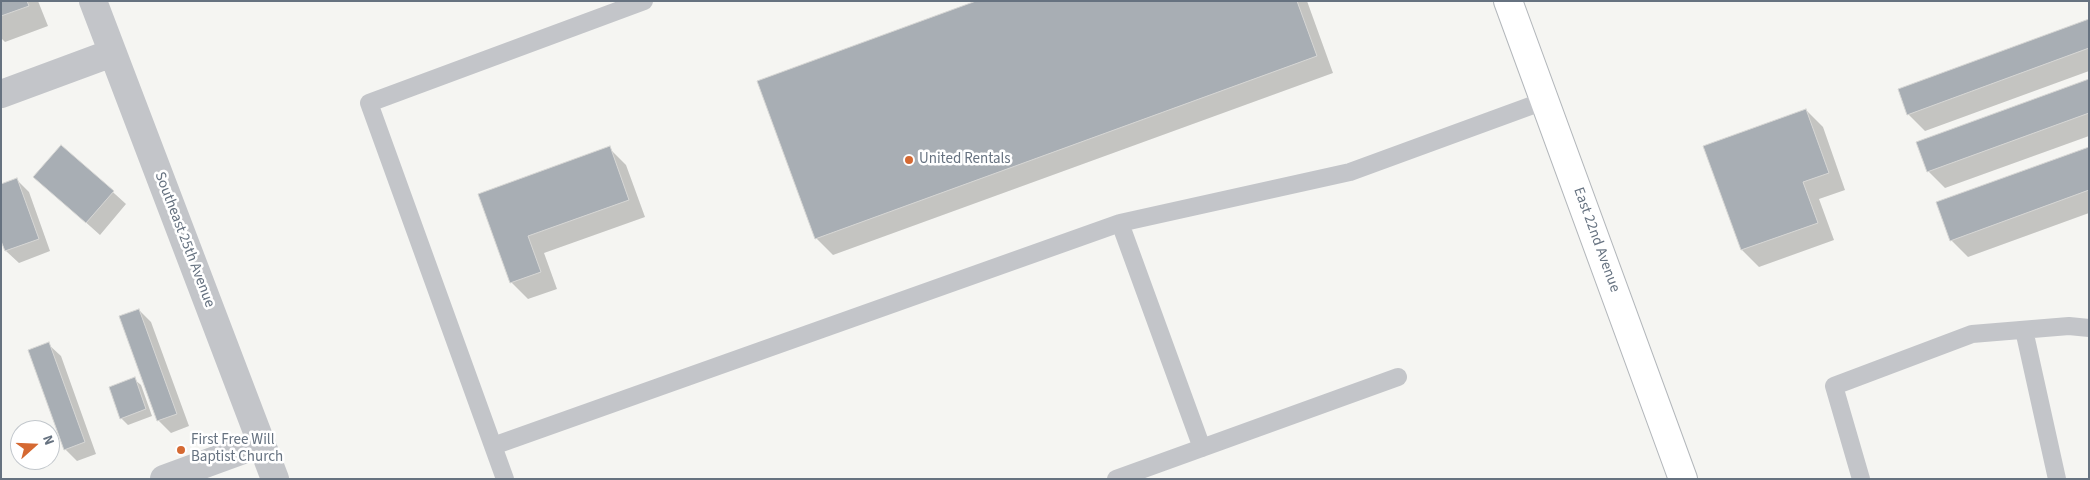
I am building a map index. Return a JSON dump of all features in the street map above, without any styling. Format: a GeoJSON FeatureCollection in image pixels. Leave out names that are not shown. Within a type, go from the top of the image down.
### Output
{"type":"FeatureCollection","features":[{"type":"Feature","properties":{"kind":"street","name":"Southeast 25th Avenue"},"geometry":{"type":"LineString","coordinates":[[94,1],[112,53],[275,479]]}},
{"type":"Feature","properties":{"kind":"street","name":"East 22nd Avenue"},"geometry":{"type":"LineString","coordinates":[[1508,1],[1683,479]]}},
{"type":"Feature","properties":{"kind":"street"},"geometry":{"type":"LineString","coordinates":[[1,94],[112,53]]}},
{"type":"Feature","properties":{"kind":"street"},"geometry":{"type":"LineString","coordinates":[[164,479],[262,443]]}},
{"type":"Feature","properties":{"kind":"lane"},"geometry":{"type":"LineString","coordinates":[[505,479],[370,102],[644,1]]}},
{"type":"Feature","properties":{"kind":"lane"},"geometry":{"type":"LineString","coordinates":[[494,446],[1120,223],[1350,172],[1544,101]]}},
{"type":"Feature","properties":{"kind":"lane"},"geometry":{"type":"LineString","coordinates":[[1120,223],[1202,448]]}},
{"type":"Feature","properties":{"kind":"lane"},"geometry":{"type":"LineString","coordinates":[[1861,479],[1834,386],[1972,334],[2069,326],[2089,328]]}},
{"type":"Feature","properties":{"kind":"lane"},"geometry":{"type":"LineString","coordinates":[[2024,330],[2057,479]]}},
{"type":"Feature","properties":{"kind":"lane"},"geometry":{"type":"LineString","coordinates":[[1116,479],[1398,377]]}},
{"type":"Feature","properties":{"kind":"building"},"geometry":{"type":"Polygon","coordinates":[[[1,1],[27,1],[29,6],[1,16],[1,1]]]}},
{"type":"Feature","properties":{"kind":"building","name":"United Rentals"},"geometry":{"type":"Polygon","coordinates":[[[976,1],[1297,1],[1317,56],[815,239],[757,81],[976,1]]]}},
{"type":"Feature","properties":{"kind":"building"},"geometry":{"type":"Polygon","coordinates":[[[2089,19],[2089,48],[1907,115],[1898,89],[2089,19]]]}},
{"type":"Feature","properties":{"kind":"building"},"geometry":{"type":"Polygon","coordinates":[[[2089,79],[2089,113],[1927,172],[1916,142],[2089,79]]]}},
{"type":"Feature","properties":{"kind":"building"},"geometry":{"type":"Polygon","coordinates":[[[1806,109],[1829,173],[1803,182],[1818,223],[1741,250],[1703,146],[1806,109]]]}},
{"type":"Feature","properties":{"kind":"building"},"geometry":{"type":"Polygon","coordinates":[[[61,145],[114,191],[86,223],[33,177],[61,145]]]}},
{"type":"Feature","properties":{"kind":"building"},"geometry":{"type":"Polygon","coordinates":[[[610,146],[629,200],[528,236],[541,272],[510,283],[478,194],[610,146]]]}},
{"type":"Feature","properties":{"kind":"building"},"geometry":{"type":"Polygon","coordinates":[[[2089,147],[2089,190],[1950,241],[1936,202],[2089,147]]]}},
{"type":"Feature","properties":{"kind":"building"},"geometry":{"type":"Polygon","coordinates":[[[17,178],[39,239],[5,251],[1,241],[1,184],[17,178]]]}},
{"type":"Feature","properties":{"kind":"building"},"geometry":{"type":"Polygon","coordinates":[[[139,309],[177,414],[157,421],[119,316],[139,309]]]}},
{"type":"Feature","properties":{"kind":"building"},"geometry":{"type":"Polygon","coordinates":[[[49,342],[85,442],[64,450],[60,439],[60,420],[53,420],[28,350],[49,342]]]}},
{"type":"Feature","properties":{"kind":"building"},"geometry":{"type":"Polygon","coordinates":[[[135,377],[146,409],[120,419],[109,387],[135,377]]]}},
{"type":"Feature","properties":{"kind":"place","name":"United Rentals"},"geometry":{"type":"Point","coordinates":[909,160]}},
{"type":"Feature","properties":{"kind":"place","name":"First Free Will Baptist Church"},"geometry":{"type":"Point","coordinates":[181,450]}}]}
